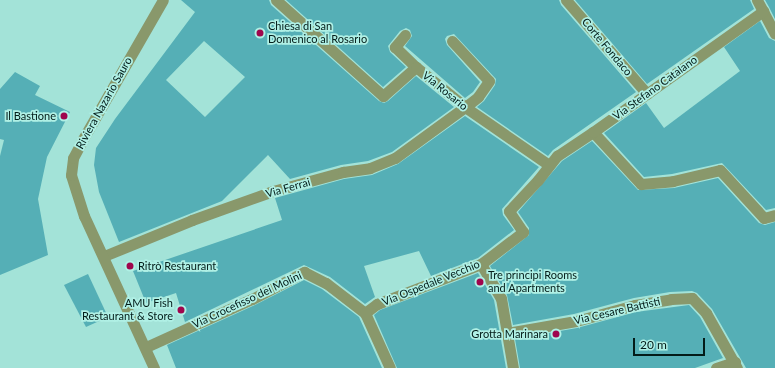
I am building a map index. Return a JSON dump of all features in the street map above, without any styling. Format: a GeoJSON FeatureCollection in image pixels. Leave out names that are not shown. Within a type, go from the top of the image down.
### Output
{"type":"FeatureCollection","features":[{"type":"Feature","properties":{"kind":"street","name":"Riviera Nazario Sauro"},"geometry":{"type":"LineString","coordinates":[[154,368],[146,347],[84,216],[72,175],[73,158],[163,0]]}},
{"type":"Feature","properties":{"kind":"street","name":"Via Rosario"},"geometry":{"type":"LineString","coordinates":[[276,0],[383,96],[416,67],[465,107],[550,165]]}},
{"type":"Feature","properties":{"kind":"street","name":"Corte Fondaco"},"geometry":{"type":"LineString","coordinates":[[566,0],[647,94]]}},
{"type":"Feature","properties":{"kind":"street"},"geometry":{"type":"LineString","coordinates":[[757,0],[775,34]]}},
{"type":"Feature","properties":{"kind":"street","name":"Via Stefano Catalano"},"geometry":{"type":"LineString","coordinates":[[550,165],[557,156],[647,94],[762,11]]}},
{"type":"Feature","properties":{"kind":"street"},"geometry":{"type":"LineString","coordinates":[[405,35],[395,47],[416,67]]}},
{"type":"Feature","properties":{"kind":"street","name":"Via Ferrai"},"geometry":{"type":"LineString","coordinates":[[104,256],[192,220],[273,191],[343,172],[370,168],[395,158],[478,97],[489,81],[452,41]]}},
{"type":"Feature","properties":{"kind":"street"},"geometry":{"type":"LineString","coordinates":[[593,132],[641,184],[673,181],[720,170],[764,218],[775,215]]}},
{"type":"Feature","properties":{"kind":"street","name":"Via Ospedale Vecchio"},"geometry":{"type":"LineString","coordinates":[[365,313],[384,302],[481,264],[523,232],[509,211],[550,165]]}},
{"type":"Feature","properties":{"kind":"street"},"geometry":{"type":"LineString","coordinates":[[481,264],[501,298],[513,368]]}},
{"type":"Feature","properties":{"kind":"street","name":"Via Crocefisso dei Molini"},"geometry":{"type":"LineString","coordinates":[[146,347],[252,299],[304,272],[326,283],[365,313]]}},
{"type":"Feature","properties":{"kind":"street","name":"Via Cesare Battisti"},"geometry":{"type":"LineString","coordinates":[[507,333],[576,321],[635,305],[671,299],[692,298],[706,313],[736,365]]}},
{"type":"Feature","properties":{"kind":"street"},"geometry":{"type":"LineString","coordinates":[[365,313],[390,368]]}},
{"type":"Feature","properties":{"kind":"street"},"geometry":{"type":"LineString","coordinates":[[716,368],[736,365]]}},
{"type":"Feature","properties":{"kind":"building"},"geometry":{"type":"Polygon","coordinates":[[[181,0],[269,0],[271,5],[379,101],[384,103],[388,101],[416,76],[454,107],[392,152],[368,161],[341,165],[290,179],[268,155],[222,201],[119,242],[99,192],[94,165],[96,148],[115,119],[195,12],[181,0]],[[204,41],[166,80],[205,117],[245,77],[204,41]]]}},
{"type":"Feature","properties":{"kind":"building"},"geometry":{"type":"Polygon","coordinates":[[[286,0],[559,0],[561,5],[636,92],[553,150],[548,156],[477,107],[484,101],[495,85],[496,79],[454,34],[447,36],[445,39],[447,45],[480,82],[473,92],[465,98],[405,46],[412,36],[410,30],[406,28],[400,31],[388,46],[390,52],[406,67],[383,87],[286,0]]]}},
{"type":"Feature","properties":{"kind":"building"},"geometry":{"type":"Polygon","coordinates":[[[575,0],[750,0],[754,9],[647,84],[575,0]]]}},
{"type":"Feature","properties":{"kind":"building"},"geometry":{"type":"Polygon","coordinates":[[[765,0],[775,0],[775,19],[769,7],[765,0]]]}},
{"type":"Feature","properties":{"kind":"building"},"geometry":{"type":"Polygon","coordinates":[[[760,21],[769,38],[775,41],[775,208],[766,210],[722,163],[672,174],[644,177],[604,133],[646,103],[664,128],[740,71],[724,47],[760,21]]]}},
{"type":"Feature","properties":{"kind":"building"},"geometry":{"type":"Polygon","coordinates":[[[15,72],[40,86],[35,95],[70,112],[47,157],[38,199],[48,255],[0,275],[0,156],[4,140],[0,139],[0,89],[15,72]]]}},
{"type":"Feature","properties":{"kind":"building"},"geometry":{"type":"Polygon","coordinates":[[[465,116],[539,167],[502,209],[503,215],[514,230],[478,258],[431,276],[419,251],[364,266],[375,297],[365,304],[330,277],[304,265],[185,322],[176,293],[146,303],[133,271],[282,220],[275,198],[344,179],[372,175],[398,164],[465,116]]]}},
{"type":"Feature","properties":{"kind":"building"},"geometry":{"type":"Polygon","coordinates":[[[592,141],[638,190],[674,188],[718,178],[759,223],[765,225],[775,222],[775,368],[746,368],[712,309],[697,293],[692,291],[670,292],[634,298],[574,314],[513,325],[507,295],[490,266],[529,235],[529,228],[518,212],[562,161],[592,141]]]}},
{"type":"Feature","properties":{"kind":"building"},"geometry":{"type":"Polygon","coordinates":[[[478,273],[494,300],[506,368],[397,368],[374,315],[380,310],[478,273]]]}},
{"type":"Feature","properties":{"kind":"building"},"geometry":{"type":"Polygon","coordinates":[[[88,274],[108,317],[86,327],[64,285],[88,274]]]}},
{"type":"Feature","properties":{"kind":"building"},"geometry":{"type":"Polygon","coordinates":[[[304,280],[322,289],[359,317],[382,368],[176,368],[167,345],[255,305],[304,280]]]}},
{"type":"Feature","properties":{"kind":"building"},"geometry":{"type":"Polygon","coordinates":[[[689,305],[700,317],[723,358],[695,368],[520,368],[515,339],[577,328],[636,312],[689,305]]]}},
{"type":"Feature","properties":{"kind":"place","name":"Chiesa di San Domenico al Rosario"},"geometry":{"type":"Point","coordinates":[260,33]}},
{"type":"Feature","properties":{"kind":"place","name":"Il Bastione"},"geometry":{"type":"Point","coordinates":[64,116]}},
{"type":"Feature","properties":{"kind":"place","name":"Ritrò Restaurant"},"geometry":{"type":"Point","coordinates":[130,266]}},
{"type":"Feature","properties":{"kind":"place","name":"Tre principi Rooms and Apartments"},"geometry":{"type":"Point","coordinates":[480,282]}},
{"type":"Feature","properties":{"kind":"place","name":"AMU Fish Restaurant & Store"},"geometry":{"type":"Point","coordinates":[181,310]}},
{"type":"Feature","properties":{"kind":"place","name":"Grotta Marinara"},"geometry":{"type":"Point","coordinates":[556,334]}}]}
